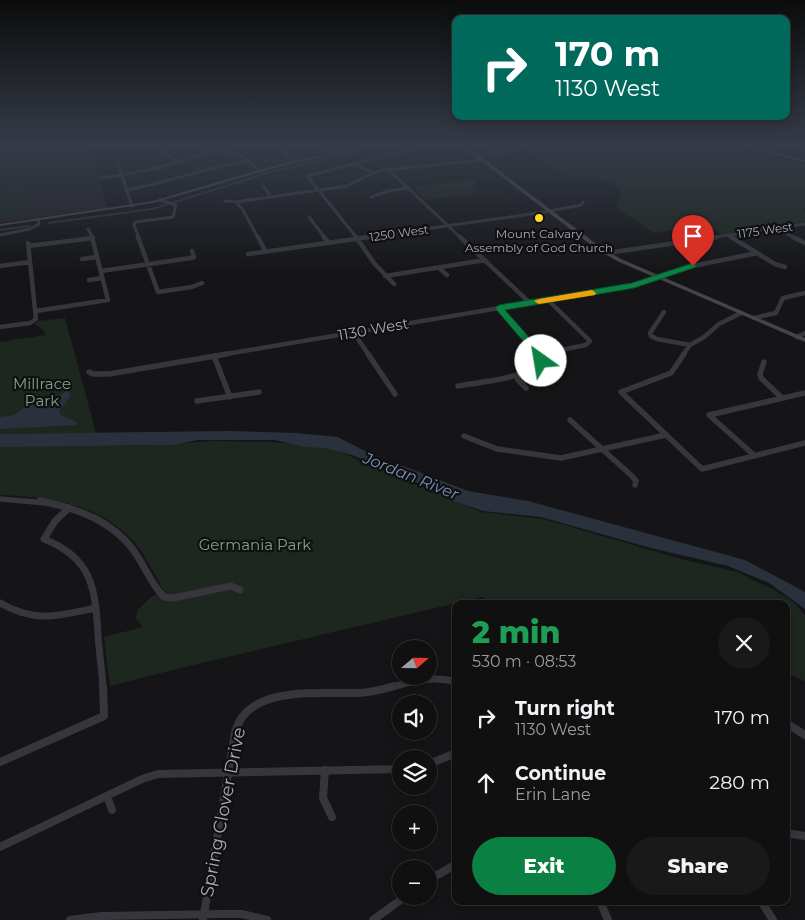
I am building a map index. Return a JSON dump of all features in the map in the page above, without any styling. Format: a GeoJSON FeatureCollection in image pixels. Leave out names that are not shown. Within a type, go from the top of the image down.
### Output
{"type":"FeatureCollection","features":[{"type":"Feature","properties":{"kind":"street"},"geometry":{"type":"LineString","coordinates":[[125,187],[132,206]]}},
{"type":"Feature","properties":{"kind":"street"},"geometry":{"type":"LineString","coordinates":[[126,190],[144,187]]}},
{"type":"Feature","properties":{"kind":"street"},"geometry":{"type":"LineString","coordinates":[[0,225],[162,201],[208,187]]}},
{"type":"Feature","properties":{"kind":"street"},"geometry":{"type":"LineString","coordinates":[[264,187],[271,197]]}},
{"type":"Feature","properties":{"kind":"street"},"geometry":{"type":"LineString","coordinates":[[314,187],[358,239],[385,276],[394,284]]}},
{"type":"Feature","properties":{"kind":"street"},"geometry":{"type":"LineString","coordinates":[[225,201],[236,202],[341,187]]}},
{"type":"Feature","properties":{"kind":"street"},"geometry":{"type":"LineString","coordinates":[[518,187],[607,253],[656,277],[805,340]]}},
{"type":"Feature","properties":{"kind":"street"},"geometry":{"type":"LineString","coordinates":[[372,197],[388,191],[409,188],[530,303]]}},
{"type":"Feature","properties":{"kind":"street"},"geometry":{"type":"LineString","coordinates":[[162,201],[177,206],[173,217],[135,222],[134,225],[158,292],[192,287],[202,283]]}},
{"type":"Feature","properties":{"kind":"street"},"geometry":{"type":"LineString","coordinates":[[236,202],[247,217],[266,252]]}},
{"type":"Feature","properties":{"kind":"street","name":"1250 West"},"geometry":{"type":"LineString","coordinates":[[248,254],[550,211],[581,206],[584,202]]}},
{"type":"Feature","properties":{"kind":"street"},"geometry":{"type":"LineString","coordinates":[[309,217],[329,243]]}},
{"type":"Feature","properties":{"kind":"street"},"geometry":{"type":"LineString","coordinates":[[0,235],[34,228],[39,224],[38,220]]}},
{"type":"Feature","properties":{"kind":"street","name":"1175 West"},"geometry":{"type":"LineString","coordinates":[[607,253],[805,224]]}},
{"type":"Feature","properties":{"kind":"street"},"geometry":{"type":"LineString","coordinates":[[775,228],[805,243]]}},
{"type":"Feature","properties":{"kind":"street"},"geometry":{"type":"LineString","coordinates":[[36,311],[108,300],[93,238],[88,230]]}},
{"type":"Feature","properties":{"kind":"street"},"geometry":{"type":"LineString","coordinates":[[728,235],[776,264],[785,267]]}},
{"type":"Feature","properties":{"kind":"street"},"geometry":{"type":"LineString","coordinates":[[0,327],[33,322],[36,319],[28,245],[93,238]]}},
{"type":"Feature","properties":{"kind":"street"},"geometry":{"type":"LineString","coordinates":[[101,271],[194,257],[192,251]]}},
{"type":"Feature","properties":{"kind":"street","name":"1130 West"},"geometry":{"type":"LineString","coordinates":[[89,372],[93,374],[108,374],[634,286],[693,266],[757,253]]}},
{"type":"Feature","properties":{"kind":"street"},"geometry":{"type":"LineString","coordinates":[[82,259],[97,257]]}},
{"type":"Feature","properties":{"kind":"street"},"geometry":{"type":"LineString","coordinates":[[385,276],[485,260]]}},
{"type":"Feature","properties":{"kind":"street"},"geometry":{"type":"LineString","coordinates":[[0,266],[30,262]]}},
{"type":"Feature","properties":{"kind":"street"},"geometry":{"type":"LineString","coordinates":[[439,268],[447,275]]}},
{"type":"Feature","properties":{"kind":"street"},"geometry":{"type":"LineString","coordinates":[[89,280],[102,278]]}},
{"type":"Feature","properties":{"kind":"street"},"geometry":{"type":"LineString","coordinates":[[754,318],[776,313],[783,298],[805,293]]}},
{"type":"Feature","properties":{"kind":"street"},"geometry":{"type":"LineString","coordinates":[[548,300],[590,341],[586,344],[556,351]]}},
{"type":"Feature","properties":{"kind":"street"},"geometry":{"type":"LineString","coordinates":[[458,386],[517,376],[540,365],[541,359],[537,352],[499,308]]}},
{"type":"Feature","properties":{"kind":"street"},"geometry":{"type":"LineString","coordinates":[[664,312],[650,333],[651,336],[657,339],[690,345]]}},
{"type":"Feature","properties":{"kind":"street"},"geometry":{"type":"LineString","coordinates":[[741,312],[719,324],[704,338],[690,345],[671,373],[621,392],[702,469],[805,443]]}},
{"type":"Feature","properties":{"kind":"street"},"geometry":{"type":"LineString","coordinates":[[353,332],[395,394]]}},
{"type":"Feature","properties":{"kind":"street"},"geometry":{"type":"LineString","coordinates":[[797,337],[805,333]]}},
{"type":"Feature","properties":{"kind":"street"},"geometry":{"type":"LineString","coordinates":[[214,356],[230,397]]}},
{"type":"Feature","properties":{"kind":"street"},"geometry":{"type":"LineString","coordinates":[[764,362],[760,374],[761,378],[782,398]]}},
{"type":"Feature","properties":{"kind":"street"},"geometry":{"type":"LineString","coordinates":[[517,376],[518,380],[526,388]]}},
{"type":"Feature","properties":{"kind":"street"},"geometry":{"type":"LineString","coordinates":[[197,401],[259,392]]}},
{"type":"Feature","properties":{"kind":"street"},"geometry":{"type":"LineString","coordinates":[[756,456],[708,415],[805,393]]}},
{"type":"Feature","properties":{"kind":"street"},"geometry":{"type":"LineString","coordinates":[[570,420],[633,476],[636,485]]}},
{"type":"Feature","properties":{"kind":"street"},"geometry":{"type":"LineString","coordinates":[[464,436],[477,444],[544,457],[572,457],[666,435]]}},
{"type":"Feature","properties":{"kind":"street"},"geometry":{"type":"LineString","coordinates":[[0,499],[37,501],[69,508],[96,518],[129,543],[164,598],[173,598],[231,586],[240,590]]}},
{"type":"Feature","properties":{"kind":"street"},"geometry":{"type":"LineString","coordinates":[[0,762],[104,716],[95,608],[90,580],[82,565],[69,551],[44,539],[55,522],[69,508]]}},
{"type":"Feature","properties":{"kind":"street"},"geometry":{"type":"LineString","coordinates":[[0,602],[16,613],[33,617],[51,617],[95,608]]}},
{"type":"Feature","properties":{"kind":"street","name":"Spring Clover Drive"},"geometry":{"type":"LineString","coordinates":[[204,917],[235,733],[239,722],[252,709],[274,697],[295,692],[369,692],[435,678],[452,681]]}},
{"type":"Feature","properties":{"kind":"street"},"geometry":{"type":"LineString","coordinates":[[790,726],[805,735]]}},
{"type":"Feature","properties":{"kind":"street"},"geometry":{"type":"LineString","coordinates":[[437,761],[452,755]]}},
{"type":"Feature","properties":{"kind":"street"},"geometry":{"type":"LineString","coordinates":[[0,847],[142,779],[158,774],[392,769]]}},
{"type":"Feature","properties":{"kind":"street"},"geometry":{"type":"LineString","coordinates":[[325,770],[324,798],[332,817]]}},
{"type":"Feature","properties":{"kind":"street"},"geometry":{"type":"LineString","coordinates":[[107,796],[112,810]]}},
{"type":"Feature","properties":{"kind":"street"},"geometry":{"type":"LineString","coordinates":[[790,834],[805,836]]}},
{"type":"Feature","properties":{"kind":"street"},"geometry":{"type":"LineString","coordinates":[[437,875],[452,866]]}},
{"type":"Feature","properties":{"kind":"street"},"geometry":{"type":"LineString","coordinates":[[373,920],[394,905]]}},
{"type":"Feature","properties":{"kind":"street"},"geometry":{"type":"LineString","coordinates":[[602,905],[608,920]]}},
{"type":"Feature","properties":{"kind":"street"},"geometry":{"type":"LineString","coordinates":[[764,905],[774,920]]}},
{"type":"Feature","properties":{"kind":"street"},"geometry":{"type":"LineString","coordinates":[[70,920],[92,916],[204,917],[242,914],[267,920]]}},
{"type":"Feature","properties":{"kind":"shaded area"},"geometry":{"type":"Polygon","coordinates":[[[0,187],[101,187],[107,208],[0,223],[0,187]]]}},
{"type":"Feature","properties":{"kind":"green space"},"geometry":{"type":"Polygon","coordinates":[[[8,187],[22,187],[23,195],[28,195],[29,198],[25,199],[27,211],[30,210],[30,214],[0,218],[0,200],[8,199],[8,187]]]}},
{"type":"Feature","properties":{"kind":"green space"},"geometry":{"type":"Polygon","coordinates":[[[413,187],[476,187],[478,194],[426,200],[413,187]]]}},
{"type":"Feature","properties":{"kind":"green space"},"geometry":{"type":"Polygon","coordinates":[[[617,187],[805,187],[805,208],[800,209],[805,212],[805,222],[723,235],[707,225],[654,233],[617,208],[621,189],[617,187]]]}},
{"type":"Feature","properties":{"kind":"green space","name":"Millrace Park"},"geometry":{"type":"Polygon","coordinates":[[[65,318],[96,433],[0,434],[0,342],[46,335],[42,329],[34,324],[39,321],[65,318]]]}},
{"type":"Feature","properties":{"kind":"green space","name":"Germania Park"},"geometry":{"type":"Polygon","coordinates":[[[210,441],[269,442],[326,446],[481,512],[544,519],[681,559],[737,572],[794,602],[805,615],[805,681],[790,675],[790,600],[488,600],[482,597],[469,600],[452,600],[452,604],[110,686],[104,637],[143,627],[136,619],[137,611],[151,597],[164,591],[134,542],[105,518],[55,500],[0,495],[0,446],[142,446],[210,441]]]}},
{"type":"Feature","properties":{"kind":"water"},"geometry":{"type":"Polygon","coordinates":[[[67,390],[70,393],[70,397],[59,411],[62,416],[77,422],[77,425],[0,429],[0,417],[14,415],[31,403],[52,403],[67,390]]]}},
{"type":"Feature","properties":{"kind":"water","name":"Jordan River"},"geometry":{"type":"Polygon","coordinates":[[[229,431],[296,433],[338,437],[384,461],[406,467],[468,491],[528,501],[745,560],[805,592],[805,609],[769,583],[728,566],[651,548],[541,517],[483,511],[454,501],[399,474],[352,455],[325,448],[305,447],[275,440],[197,440],[174,445],[0,447],[0,434],[229,431]]]}},
{"type":"Feature","properties":{"kind":"waterway"},"geometry":{"type":"LineString","coordinates":[[49,223],[152,209],[223,187]]}},
{"type":"Feature","properties":{"kind":"waterway"},"geometry":{"type":"LineString","coordinates":[[0,230],[29,226]]}},
{"type":"Feature","properties":{"kind":"slow traffic"},"geometry":{"type":"LineString","coordinates":[[539,301],[592,293]]}},
{"type":"Feature","properties":{"kind":"place","name":"Mount Calvary Assembly of God Church"},"geometry":{"type":"Point","coordinates":[539,218]}},
{"type":"Feature","properties":{"kind":"route"},"geometry":{"type":"LineString","coordinates":[[541,361],[539,354],[499,308],[634,286],[693,266]]}}]}
